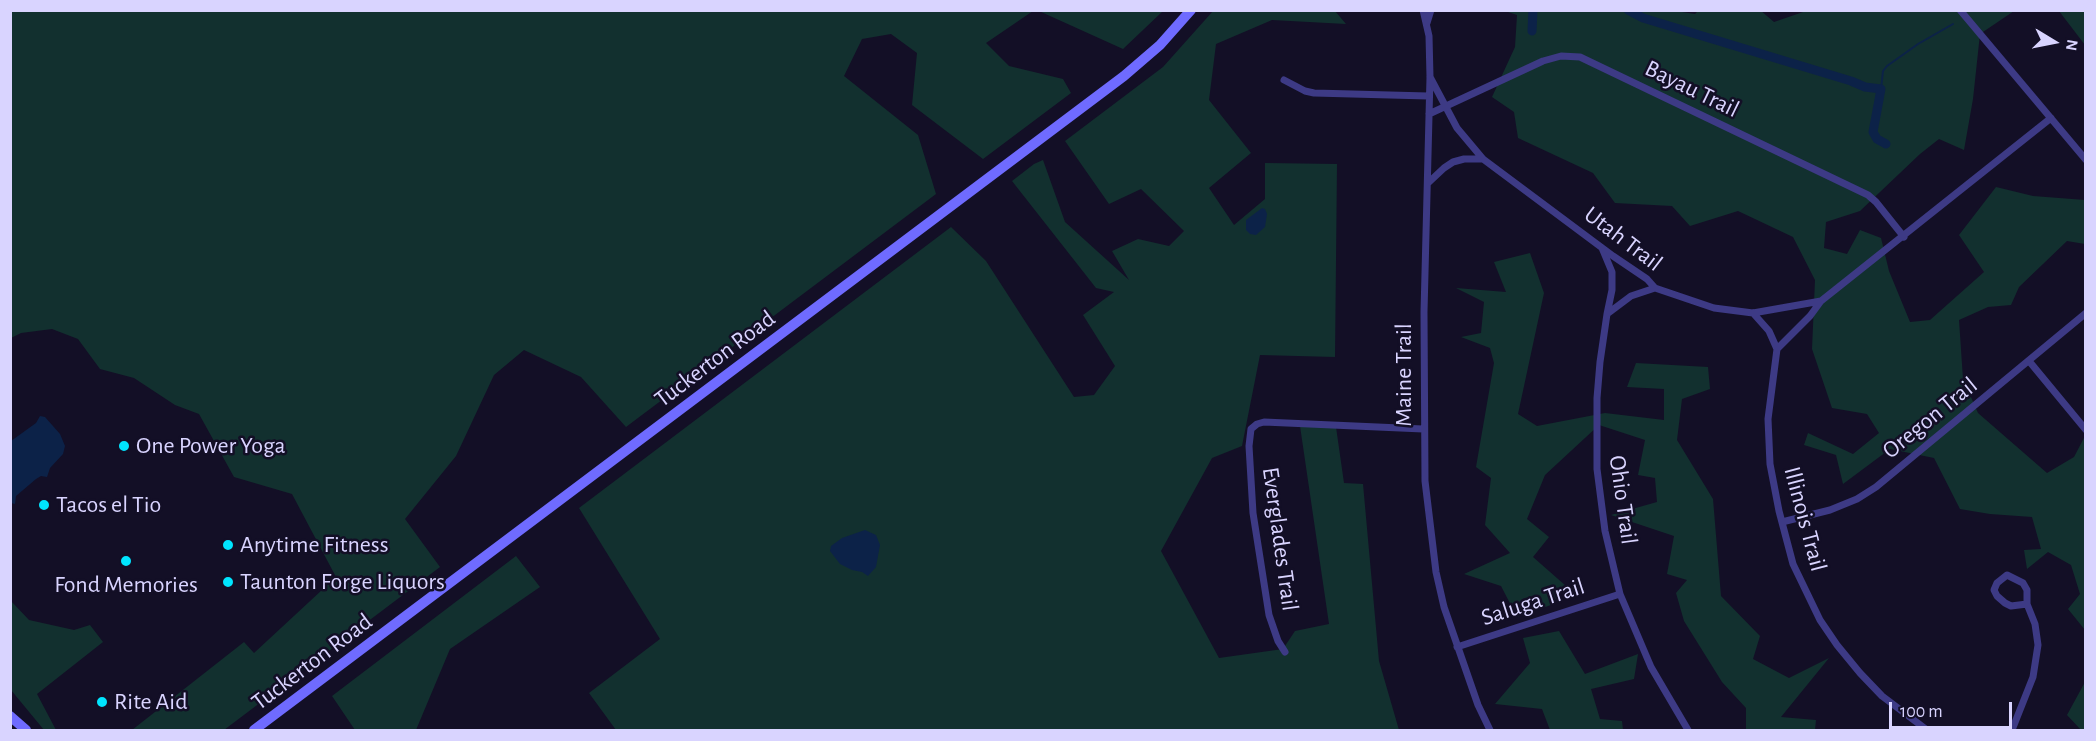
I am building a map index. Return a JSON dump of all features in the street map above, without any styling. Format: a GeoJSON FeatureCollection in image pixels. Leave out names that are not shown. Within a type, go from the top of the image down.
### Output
{"type":"FeatureCollection","features":[{"type":"Feature","properties":{"kind":"main road","name":"Tuckerton Road"},"geometry":{"type":"LineString","coordinates":[[255,730],[1100,95],[1160,45],[1191,10]]}},
{"type":"Feature","properties":{"kind":"main road"},"geometry":{"type":"LineString","coordinates":[[10,716],[22,729]]}},
{"type":"Feature","properties":{"kind":"street","name":"Maine Trail"},"geometry":{"type":"LineString","coordinates":[[1423,10],[1430,47],[1423,429],[1425,481],[1436,572],[1444,607],[1478,705],[1490,730]]}},
{"type":"Feature","properties":{"kind":"street"},"geometry":{"type":"LineString","coordinates":[[1427,26],[1431,10]]}},
{"type":"Feature","properties":{"kind":"street"},"geometry":{"type":"LineString","coordinates":[[1960,10],[2085,160]]}},
{"type":"Feature","properties":{"kind":"street","name":"Bayau Trail"},"geometry":{"type":"LineString","coordinates":[[1445,107],[1543,61],[1562,56],[1580,57],[1868,195],[1904,237]]}},
{"type":"Feature","properties":{"kind":"street","name":"Utah Trail"},"geometry":{"type":"LineString","coordinates":[[1430,77],[1457,128],[1483,159],[1647,279],[1655,288],[1714,308],[1753,313],[1821,301]]}},
{"type":"Feature","properties":{"kind":"street"},"geometry":{"type":"LineString","coordinates":[[1284,80],[1305,92],[1314,93],[1428,96]]}},
{"type":"Feature","properties":{"kind":"street"},"geometry":{"type":"LineString","coordinates":[[1429,114],[1445,107]]}},
{"type":"Feature","properties":{"kind":"street","name":"Utah Trail"},"geometry":{"type":"LineString","coordinates":[[1777,349],[1810,316],[1821,301],[2051,118]]}},
{"type":"Feature","properties":{"kind":"street"},"geometry":{"type":"LineString","coordinates":[[1427,184],[1453,162],[1464,159],[1483,159]]}},
{"type":"Feature","properties":{"kind":"street","name":"Ohio Trail"},"geometry":{"type":"LineString","coordinates":[[1601,246],[1612,272],[1612,291],[1600,362],[1595,441],[1605,531],[1620,594],[1651,667],[1688,730]]}},
{"type":"Feature","properties":{"kind":"street"},"geometry":{"type":"LineString","coordinates":[[1607,314],[1631,296],[1655,288]]}},
{"type":"Feature","properties":{"kind":"street"},"geometry":{"type":"LineString","coordinates":[[1753,313],[1769,331],[1777,349]]}},
{"type":"Feature","properties":{"kind":"street","name":"Oregon Trail"},"geometry":{"type":"LineString","coordinates":[[1782,522],[1830,510],[1857,499],[1876,487],[2085,313]]}},
{"type":"Feature","properties":{"kind":"street","name":"Illinois Trail"},"geometry":{"type":"LineString","coordinates":[[1777,349],[1769,406],[1770,464],[1793,564],[1803,587],[1837,645],[1882,696],[1927,730]]}},
{"type":"Feature","properties":{"kind":"street"},"geometry":{"type":"LineString","coordinates":[[2029,361],[2085,430]]}},
{"type":"Feature","properties":{"kind":"street","name":"Everglades Trail"},"geometry":{"type":"LineString","coordinates":[[1285,652],[1278,641],[1269,615],[1253,513],[1249,446],[1251,429],[1264,422],[1423,429]]}},
{"type":"Feature","properties":{"kind":"street"},"geometry":{"type":"LineString","coordinates":[[2012,730],[2030,688],[2036,665],[2037,634],[2028,604],[2027,590],[2019,579],[2007,575],[1996,583],[1994,590],[2005,603],[2011,606],[2028,604]]}},
{"type":"Feature","properties":{"kind":"street","name":"Saluga Trail"},"geometry":{"type":"LineString","coordinates":[[1457,647],[1620,594]]}},
{"type":"Feature","properties":{"kind":"green space"},"geometry":{"type":"Polygon","coordinates":[[[11,10],[1033,11],[986,43],[1009,66],[1063,79],[1071,93],[983,159],[912,105],[917,53],[891,34],[862,39],[844,76],[918,135],[936,194],[626,427],[581,377],[524,350],[494,375],[456,456],[405,519],[440,567],[224,730],[132,730],[244,642],[254,653],[336,577],[292,494],[234,477],[199,414],[175,405],[134,378],[100,369],[78,339],[52,329],[21,333],[11,338],[11,10]]]}},
{"type":"Feature","properties":{"kind":"green space"},"geometry":{"type":"Polygon","coordinates":[[[1669,10],[1695,14],[1698,11],[1760,10],[1774,22],[1806,11],[2014,11],[1980,34],[1973,99],[1964,150],[1939,139],[1860,211],[1826,222],[1824,248],[1847,254],[1860,230],[1881,238],[1889,271],[1910,322],[1930,320],[1984,272],[1959,235],[1996,187],[2033,196],[2085,200],[2085,244],[2067,241],[2019,287],[2011,305],[1988,307],[1959,320],[1963,379],[1978,413],[2047,473],[2074,457],[2085,436],[2085,630],[2068,609],[2080,594],[2071,565],[2048,552],[2027,569],[2024,550],[2041,549],[2032,517],[1960,509],[1934,458],[1890,449],[1843,484],[1836,455],[1804,445],[1808,433],[1853,454],[1879,433],[1867,414],[1832,408],[1812,349],[1815,280],[1793,237],[1738,211],[1690,226],[1672,206],[1615,203],[1593,173],[1518,138],[1514,112],[1492,97],[1515,47],[1517,15],[1505,11],[1669,10]]]}},
{"type":"Feature","properties":{"kind":"green space"},"geometry":{"type":"Polygon","coordinates":[[[1039,11],[1163,11],[1123,49],[1039,11]]]}},
{"type":"Feature","properties":{"kind":"green space"},"geometry":{"type":"Polygon","coordinates":[[[1213,11],[1335,11],[1346,24],[1272,20],[1216,44],[1209,100],[1251,153],[1209,188],[1234,225],[1265,199],[1265,163],[1337,164],[1335,357],[1260,355],[1242,446],[1212,458],[1161,551],[1219,658],[1283,649],[1295,631],[1329,624],[1300,426],[1336,427],[1344,483],[1363,484],[1379,661],[1399,730],[616,730],[589,693],[660,639],[579,508],[951,227],[986,261],[1074,397],[1094,395],[1115,366],[1083,315],[1114,292],[1096,288],[1012,181],[1043,160],[1065,222],[1129,280],[1112,251],[1138,239],[1169,246],[1184,231],[1141,189],[1109,204],[1065,141],[1163,67],[1213,11]]]}},
{"type":"Feature","properties":{"kind":"green space"},"geometry":{"type":"Polygon","coordinates":[[[2059,11],[2085,11],[2085,45],[2059,11]]]}},
{"type":"Feature","properties":{"kind":"green space"},"geometry":{"type":"Polygon","coordinates":[[[1530,253],[1544,293],[1518,414],[1537,426],[1605,413],[1664,420],[1664,389],[1627,387],[1636,363],[1708,367],[1710,389],[1682,399],[1677,440],[1713,499],[1721,596],[1760,636],[1753,659],[1789,678],[1829,658],[1781,717],[1816,720],[1815,730],[1746,730],[1746,708],[1722,682],[1684,621],[1676,593],[1687,580],[1667,574],[1674,536],[1611,515],[1657,502],[1655,478],[1638,475],[1645,440],[1599,425],[1545,475],[1527,519],[1549,537],[1533,557],[1566,586],[1551,605],[1517,617],[1501,586],[1464,574],[1510,553],[1485,525],[1491,478],[1476,467],[1494,363],[1490,348],[1461,337],[1481,333],[1484,302],[1456,288],[1506,292],[1494,262],[1530,253]]]}},
{"type":"Feature","properties":{"kind":"green space"},"geometry":{"type":"Polygon","coordinates":[[[516,556],[540,587],[450,649],[416,730],[355,730],[332,696],[516,556]]]}},
{"type":"Feature","properties":{"kind":"green space"},"geometry":{"type":"Polygon","coordinates":[[[11,601],[29,620],[74,630],[90,625],[103,642],[37,694],[56,730],[44,730],[11,690],[11,601]]]}},
{"type":"Feature","properties":{"kind":"green space"},"geometry":{"type":"Polygon","coordinates":[[[1559,631],[1585,674],[1638,654],[1634,679],[1591,689],[1600,719],[1622,721],[1623,730],[1550,730],[1542,709],[1495,704],[1530,663],[1523,638],[1559,631]]]}},
{"type":"Feature","properties":{"kind":"green space"},"geometry":{"type":"Polygon","coordinates":[[[2085,682],[2085,730],[2081,730],[2067,715],[2085,682]]]}},
{"type":"Feature","properties":{"kind":"water"},"geometry":{"type":"Polygon","coordinates":[[[1262,208],[1267,214],[1265,227],[1256,235],[1250,234],[1246,230],[1246,220],[1262,208]]]}},
{"type":"Feature","properties":{"kind":"water"},"geometry":{"type":"Polygon","coordinates":[[[40,416],[45,417],[60,434],[65,446],[63,454],[50,468],[47,477],[41,476],[36,479],[16,496],[15,504],[11,503],[11,441],[36,423],[40,416]]]}},
{"type":"Feature","properties":{"kind":"water"},"geometry":{"type":"Polygon","coordinates":[[[865,530],[876,535],[880,545],[876,567],[868,576],[840,564],[830,551],[831,546],[842,538],[865,530]]]}},
{"type":"Feature","properties":{"kind":"waterway"},"geometry":{"type":"LineString","coordinates":[[1532,31],[1533,10]]}},
{"type":"Feature","properties":{"kind":"waterway"},"geometry":{"type":"LineString","coordinates":[[1628,10],[1643,18],[1865,87],[1881,89],[1873,132],[1877,139],[1886,144]]}},
{"type":"Feature","properties":{"kind":"waterway"},"geometry":{"type":"LineString","coordinates":[[1881,89],[1883,71],[1887,66],[1918,44],[1953,24]]}},
{"type":"Feature","properties":{"kind":"place","name":"One Power Yoga"},"geometry":{"type":"Point","coordinates":[124,446]}},
{"type":"Feature","properties":{"kind":"place","name":"Tacos el Tio"},"geometry":{"type":"Point","coordinates":[44,505]}},
{"type":"Feature","properties":{"kind":"place","name":"Anytime Fitness"},"geometry":{"type":"Point","coordinates":[228,545]}},
{"type":"Feature","properties":{"kind":"place","name":"Fond Memories"},"geometry":{"type":"Point","coordinates":[126,561]}},
{"type":"Feature","properties":{"kind":"place","name":"Taunton Forge Liquors"},"geometry":{"type":"Point","coordinates":[228,582]}},
{"type":"Feature","properties":{"kind":"place","name":"Rite Aid"},"geometry":{"type":"Point","coordinates":[102,702]}}]}
